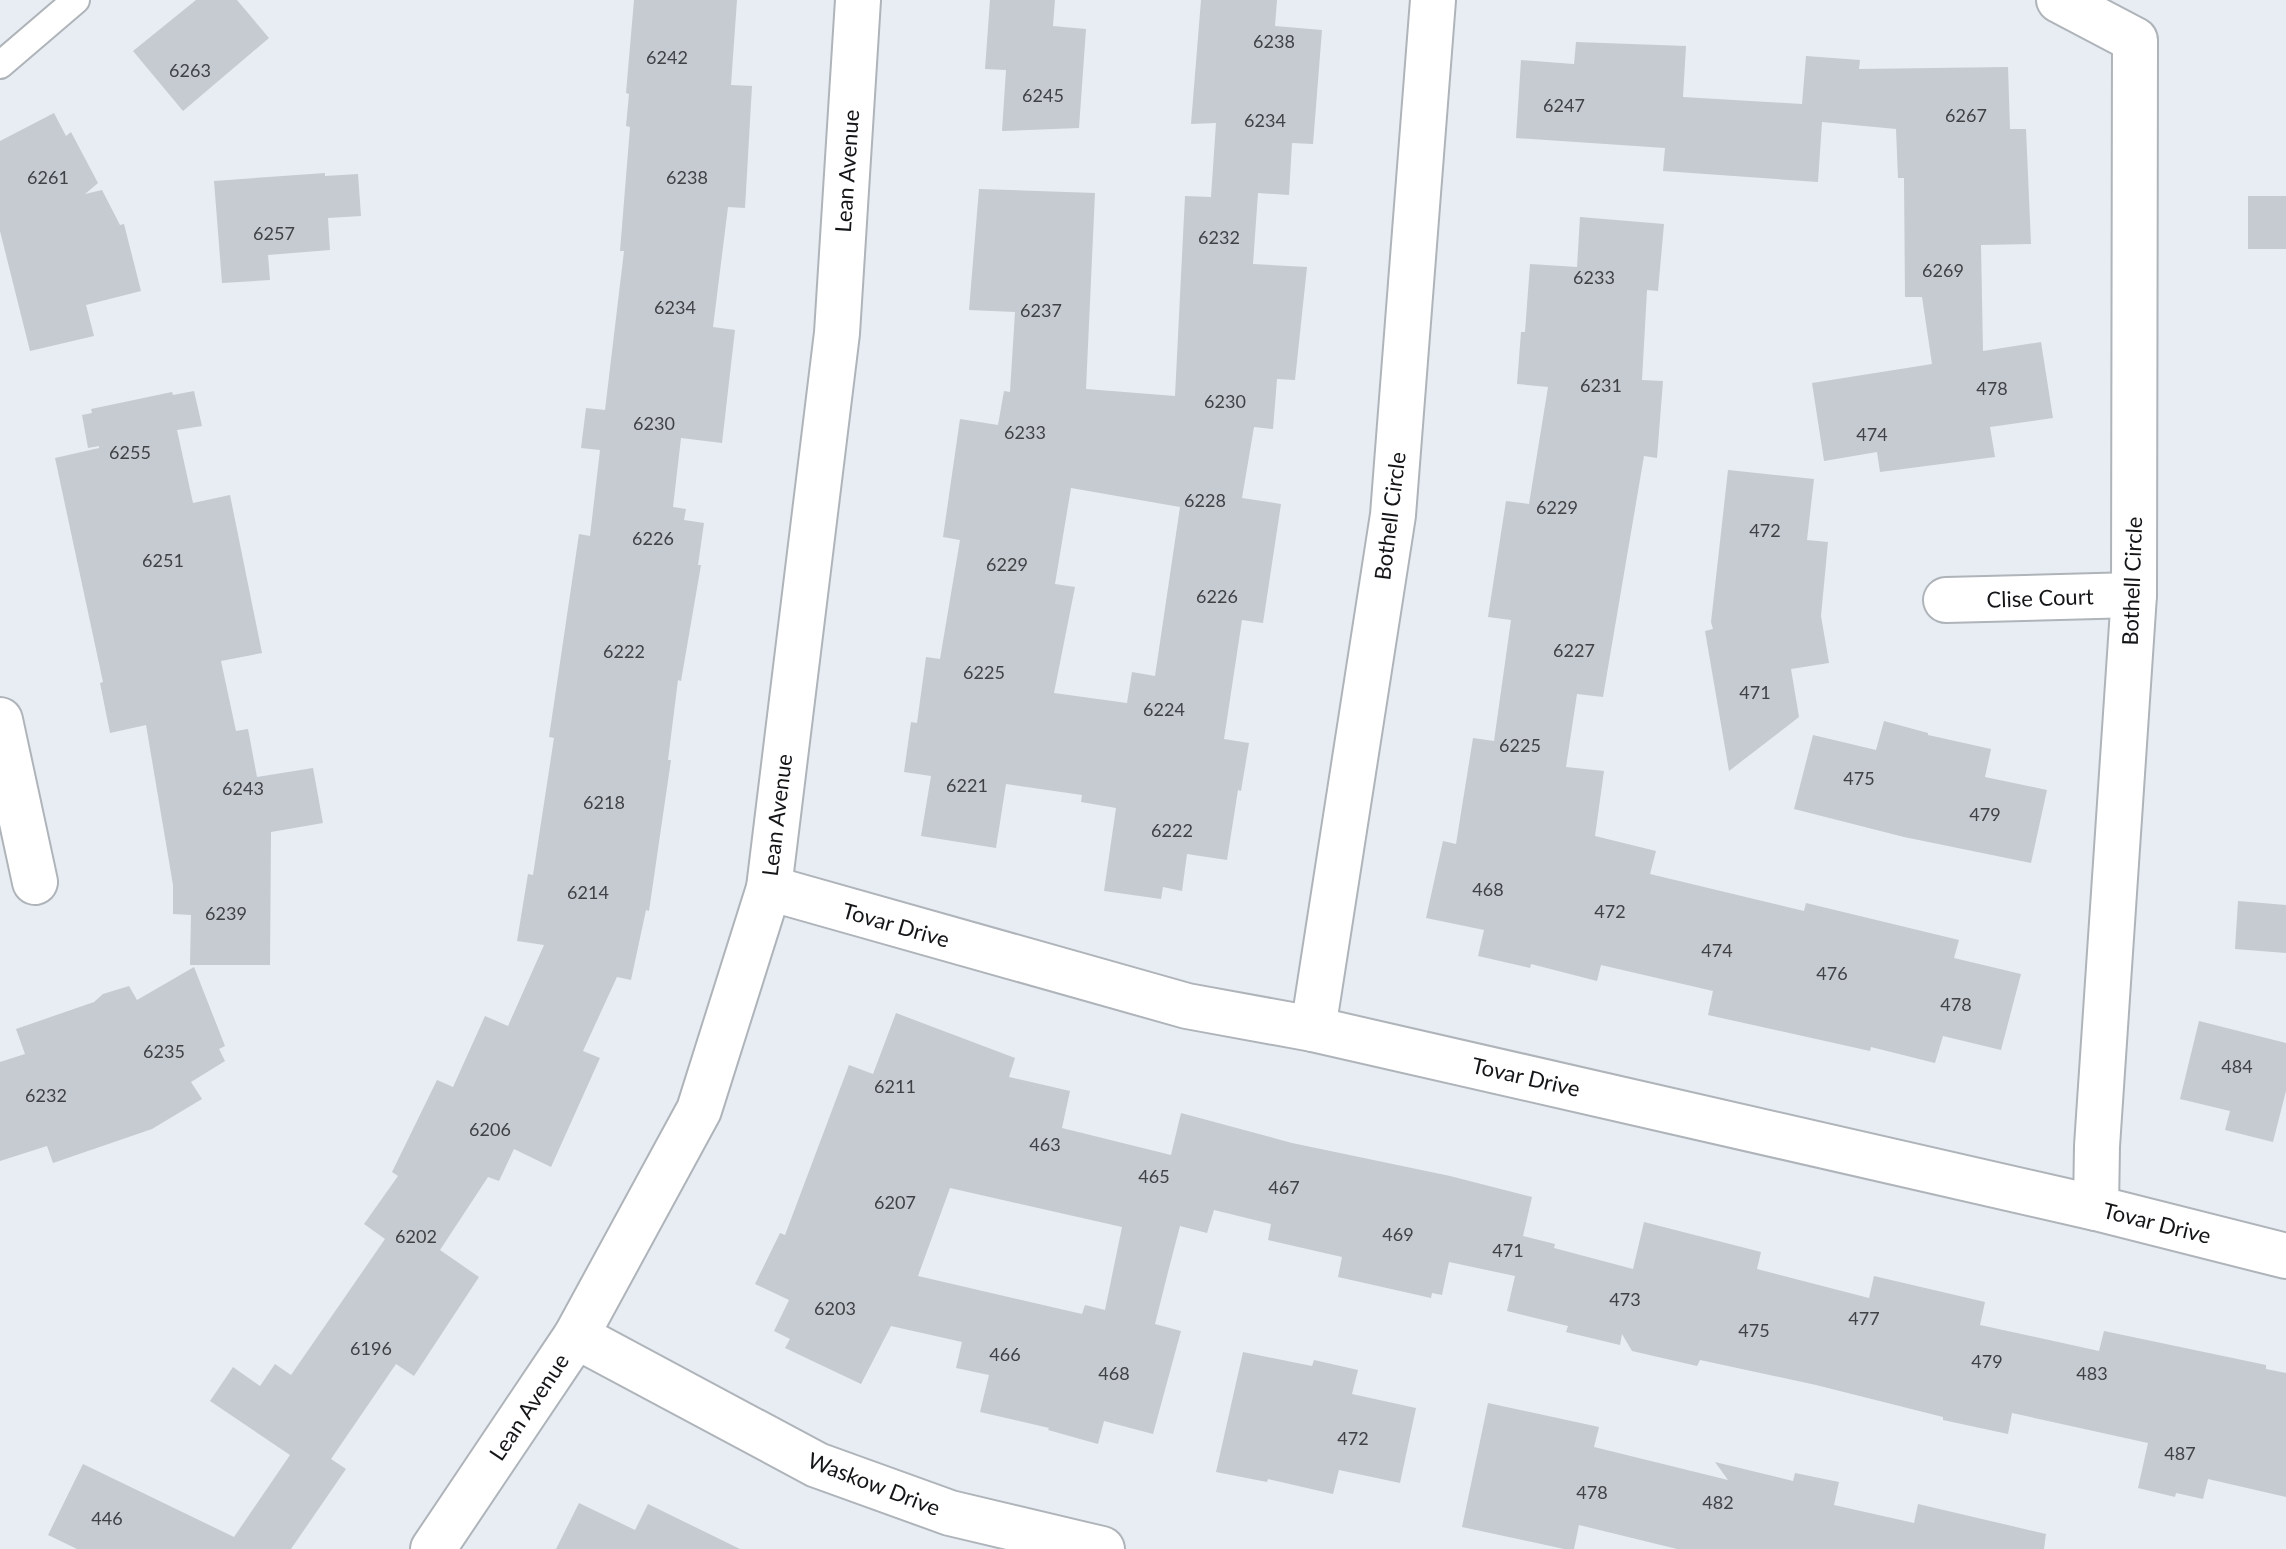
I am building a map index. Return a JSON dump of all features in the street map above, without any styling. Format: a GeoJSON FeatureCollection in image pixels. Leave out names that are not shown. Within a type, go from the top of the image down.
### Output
{"type":"FeatureCollection","features":[{"type":"Feature","properties":{"kind":"street","name":"Lean Avenue"},"geometry":{"type":"LineString","coordinates":[[433,1549],[576,1336],[699,1110],[769,888],[837,333],[858,0]]}},
{"type":"Feature","properties":{"kind":"street","name":"Bothell Circle"},"geometry":{"type":"LineString","coordinates":[[1313,1029],[1393,515],[1433,0]]}},
{"type":"Feature","properties":{"kind":"street","name":"Bothell Circle"},"geometry":{"type":"LineString","coordinates":[[2059,0],[2135,40],[2134,595],[2097,1146],[2096,1208]]}},
{"type":"Feature","properties":{"kind":"street","name":"Clise Court"},"geometry":{"type":"LineString","coordinates":[[1946,600],[2134,595]]}},
{"type":"Feature","properties":{"kind":"street"},"geometry":{"type":"LineString","coordinates":[[0,720],[35,882]]}},
{"type":"Feature","properties":{"kind":"street","name":"Tovar Drive"},"geometry":{"type":"LineString","coordinates":[[769,888],[1187,1006],[1313,1029],[2096,1208],[2286,1256]]}},
{"type":"Feature","properties":{"kind":"street","name":"Waskow Drive"},"geometry":{"type":"LineString","coordinates":[[576,1336],[817,1465],[950,1513],[1102,1549]]}},
{"type":"Feature","properties":{"kind":"lane"},"geometry":{"type":"LineString","coordinates":[[0,65],[76,0]]}},
{"type":"Feature","properties":{"kind":"building"},"geometry":{"type":"Polygon","coordinates":[[[196,0],[237,0],[269,38],[183,111],[133,51],[196,0]]]}},
{"type":"Feature","properties":{"kind":"building"},"geometry":{"type":"Polygon","coordinates":[[[634,0],[737,0],[731,85],[752,86],[745,208],[728,207],[713,327],[735,330],[722,443],[681,438],[673,507],[686,509],[684,520],[704,523],[698,565],[701,565],[681,681],[678,680],[668,760],[671,760],[649,911],[646,910],[631,980],[617,977],[583,1051],[600,1058],[551,1167],[514,1149],[499,1181],[488,1177],[440,1250],[479,1277],[414,1376],[396,1364],[331,1459],[346,1469],[291,1549],[77,1549],[48,1535],[83,1464],[234,1537],[290,1455],[210,1401],[233,1367],[260,1386],[275,1364],[291,1375],[385,1239],[364,1224],[398,1176],[392,1172],[437,1080],[453,1087],[485,1016],[508,1026],[544,945],[517,941],[528,874],[533,875],[554,738],[549,737],[579,534],[590,536],[600,450],[581,448],[586,408],[605,410],[624,251],[620,251],[630,127],[626,126],[629,94],[626,93],[634,0]]]}},
{"type":"Feature","properties":{"kind":"building"},"geometry":{"type":"Polygon","coordinates":[[[990,0],[1055,0],[1053,26],[1086,29],[1079,128],[1002,131],[1006,70],[985,69],[990,0]]]}},
{"type":"Feature","properties":{"kind":"building"},"geometry":{"type":"Polygon","coordinates":[[[1201,0],[1277,0],[1275,26],[1322,30],[1313,144],[1292,143],[1289,195],[1258,193],[1253,264],[1307,267],[1295,380],[1277,379],[1273,429],[1254,427],[1242,498],[1281,504],[1263,623],[1242,620],[1224,739],[1249,743],[1241,791],[1238,790],[1227,860],[1187,854],[1182,891],[1163,887],[1161,899],[1104,891],[1116,808],[1081,802],[1082,795],[1006,784],[996,848],[921,836],[931,776],[904,772],[911,722],[917,723],[926,657],[940,659],[960,540],[943,537],[960,419],[998,425],[1004,391],[1010,392],[1015,312],[969,310],[979,189],[1095,193],[1086,389],[1175,396],[1185,196],[1211,197],[1216,123],[1191,124],[1201,0]],[[1071,488],[1055,584],[1075,587],[1054,693],[1127,703],[1132,672],[1155,676],[1180,507],[1071,488]]]}},
{"type":"Feature","properties":{"kind":"building"},"geometry":{"type":"Polygon","coordinates":[[[1576,42],[1686,46],[1683,97],[1802,104],[1806,56],[1860,60],[1859,69],[2008,67],[2010,129],[2026,129],[2031,244],[1981,245],[1983,351],[2041,342],[2053,418],[1990,427],[1995,457],[1880,472],[1877,452],[1824,461],[1812,383],[1932,364],[1922,297],[1905,297],[1904,178],[1898,178],[1896,129],[1822,122],[1818,182],[1663,171],[1665,148],[1516,138],[1521,60],[1574,64],[1576,42]]]}},
{"type":"Feature","properties":{"kind":"building"},"geometry":{"type":"Polygon","coordinates":[[[54,113],[66,136],[71,132],[98,183],[85,194],[102,190],[120,225],[124,224],[141,291],[86,305],[94,336],[30,351],[0,231],[0,141],[54,113]]]}},
{"type":"Feature","properties":{"kind":"building"},"geometry":{"type":"Polygon","coordinates":[[[325,173],[325,176],[358,174],[361,216],[328,218],[330,250],[268,255],[270,280],[222,283],[214,181],[325,173]]]}},
{"type":"Feature","properties":{"kind":"building"},"geometry":{"type":"Polygon","coordinates":[[[2248,196],[2286,196],[2286,249],[2248,249],[2248,196]]]}},
{"type":"Feature","properties":{"kind":"building"},"geometry":{"type":"Polygon","coordinates":[[[1580,217],[1664,224],[1658,291],[1647,290],[1642,380],[1663,381],[1657,458],[1644,456],[1603,697],[1577,694],[1566,767],[1604,771],[1595,836],[1656,851],[1650,874],[1804,911],[1806,903],[1959,940],[1954,958],[2021,974],[2001,1050],[1943,1036],[1935,1063],[1871,1047],[1870,1051],[1708,1015],[1713,991],[1601,965],[1597,981],[1531,964],[1530,968],[1478,956],[1484,930],[1426,918],[1443,841],[1456,844],[1473,738],[1494,741],[1511,620],[1488,617],[1506,501],[1529,504],[1548,387],[1517,384],[1530,264],[1577,267],[1580,217]]]}},
{"type":"Feature","properties":{"kind":"building"},"geometry":{"type":"Polygon","coordinates":[[[194,391],[202,426],[177,430],[193,503],[230,495],[262,653],[221,661],[236,731],[248,729],[257,777],[313,768],[323,823],[271,832],[270,965],[190,965],[191,915],[173,914],[173,885],[146,725],[110,733],[100,683],[103,682],[55,458],[99,448],[88,448],[82,415],[92,413],[91,409],[172,392],[173,395],[194,391]]]}},
{"type":"Feature","properties":{"kind":"building"},"geometry":{"type":"Polygon","coordinates":[[[1728,470],[1814,479],[1807,540],[1828,542],[1821,616],[1829,663],[1791,669],[1799,717],[1729,771],[1705,631],[1713,629],[1711,622],[1728,470]]]}},
{"type":"Feature","properties":{"kind":"building"},"geometry":{"type":"Polygon","coordinates":[[[1884,721],[1928,735],[1991,749],[1985,777],[2047,790],[2031,863],[1904,837],[1794,809],[1813,735],[1876,750],[1884,721]]]}},
{"type":"Feature","properties":{"kind":"building"},"geometry":{"type":"Polygon","coordinates":[[[2238,901],[2286,905],[2286,953],[2235,949],[2238,901]]]}},
{"type":"Feature","properties":{"kind":"building"},"geometry":{"type":"Polygon","coordinates":[[[194,967],[225,1046],[219,1049],[225,1061],[191,1082],[202,1099],[152,1129],[53,1163],[47,1146],[0,1161],[0,1062],[25,1054],[16,1029],[94,1002],[103,994],[129,986],[137,1000],[194,967]]]}},
{"type":"Feature","properties":{"kind":"building"},"geometry":{"type":"Polygon","coordinates":[[[896,1013],[1015,1058],[1009,1077],[1070,1091],[1062,1128],[1171,1155],[1181,1113],[1292,1143],[1450,1176],[1532,1197],[1523,1236],[1555,1244],[1554,1248],[1633,1269],[1644,1222],[1761,1252],[1757,1269],[1869,1298],[1874,1276],[1985,1302],[1980,1325],[2099,1351],[2104,1331],[2266,1365],[2266,1369],[2286,1373],[2286,1497],[2208,1479],[2203,1499],[2176,1493],[2175,1497],[2138,1488],[2148,1443],[2012,1413],[2008,1434],[1943,1420],[1943,1417],[1816,1385],[1700,1360],[1697,1366],[1632,1351],[1622,1334],[1620,1345],[1566,1332],[1568,1326],[1507,1311],[1515,1276],[1449,1262],[1442,1295],[1432,1293],[1431,1298],[1338,1277],[1342,1257],[1268,1240],[1271,1224],[1214,1210],[1207,1233],[1180,1226],[1155,1324],[1181,1331],[1153,1434],[1104,1421],[1098,1444],[1049,1428],[980,1412],[989,1375],[956,1368],[962,1342],[891,1326],[861,1384],[785,1348],[790,1339],[774,1331],[789,1300],[755,1284],[780,1233],[785,1235],[849,1065],[873,1074],[896,1013]],[[950,1188],[918,1276],[1082,1314],[1085,1305],[1105,1310],[1122,1227],[950,1188]]]}},
{"type":"Feature","properties":{"kind":"building"},"geometry":{"type":"Polygon","coordinates":[[[2199,1021],[2286,1043],[2286,1091],[2273,1142],[2225,1130],[2230,1111],[2180,1099],[2199,1021]]]}},
{"type":"Feature","properties":{"kind":"building"},"geometry":{"type":"Polygon","coordinates":[[[1243,1352],[1312,1366],[1314,1360],[1358,1370],[1352,1394],[1416,1408],[1400,1483],[1339,1470],[1333,1494],[1268,1479],[1267,1482],[1216,1472],[1243,1352]]]}},
{"type":"Feature","properties":{"kind":"building"},"geometry":{"type":"Polygon","coordinates":[[[1488,1403],[1599,1427],[1594,1447],[1728,1480],[1715,1462],[1793,1481],[1795,1473],[1839,1482],[1834,1505],[1914,1523],[1918,1504],[2046,1534],[2044,1549],[1677,1549],[1579,1525],[1574,1549],[1564,1549],[1462,1527],[1488,1403]]]}},
{"type":"Feature","properties":{"kind":"building"},"geometry":{"type":"Polygon","coordinates":[[[579,1503],[635,1530],[648,1504],[740,1549],[556,1549],[579,1503]]]}}]}
